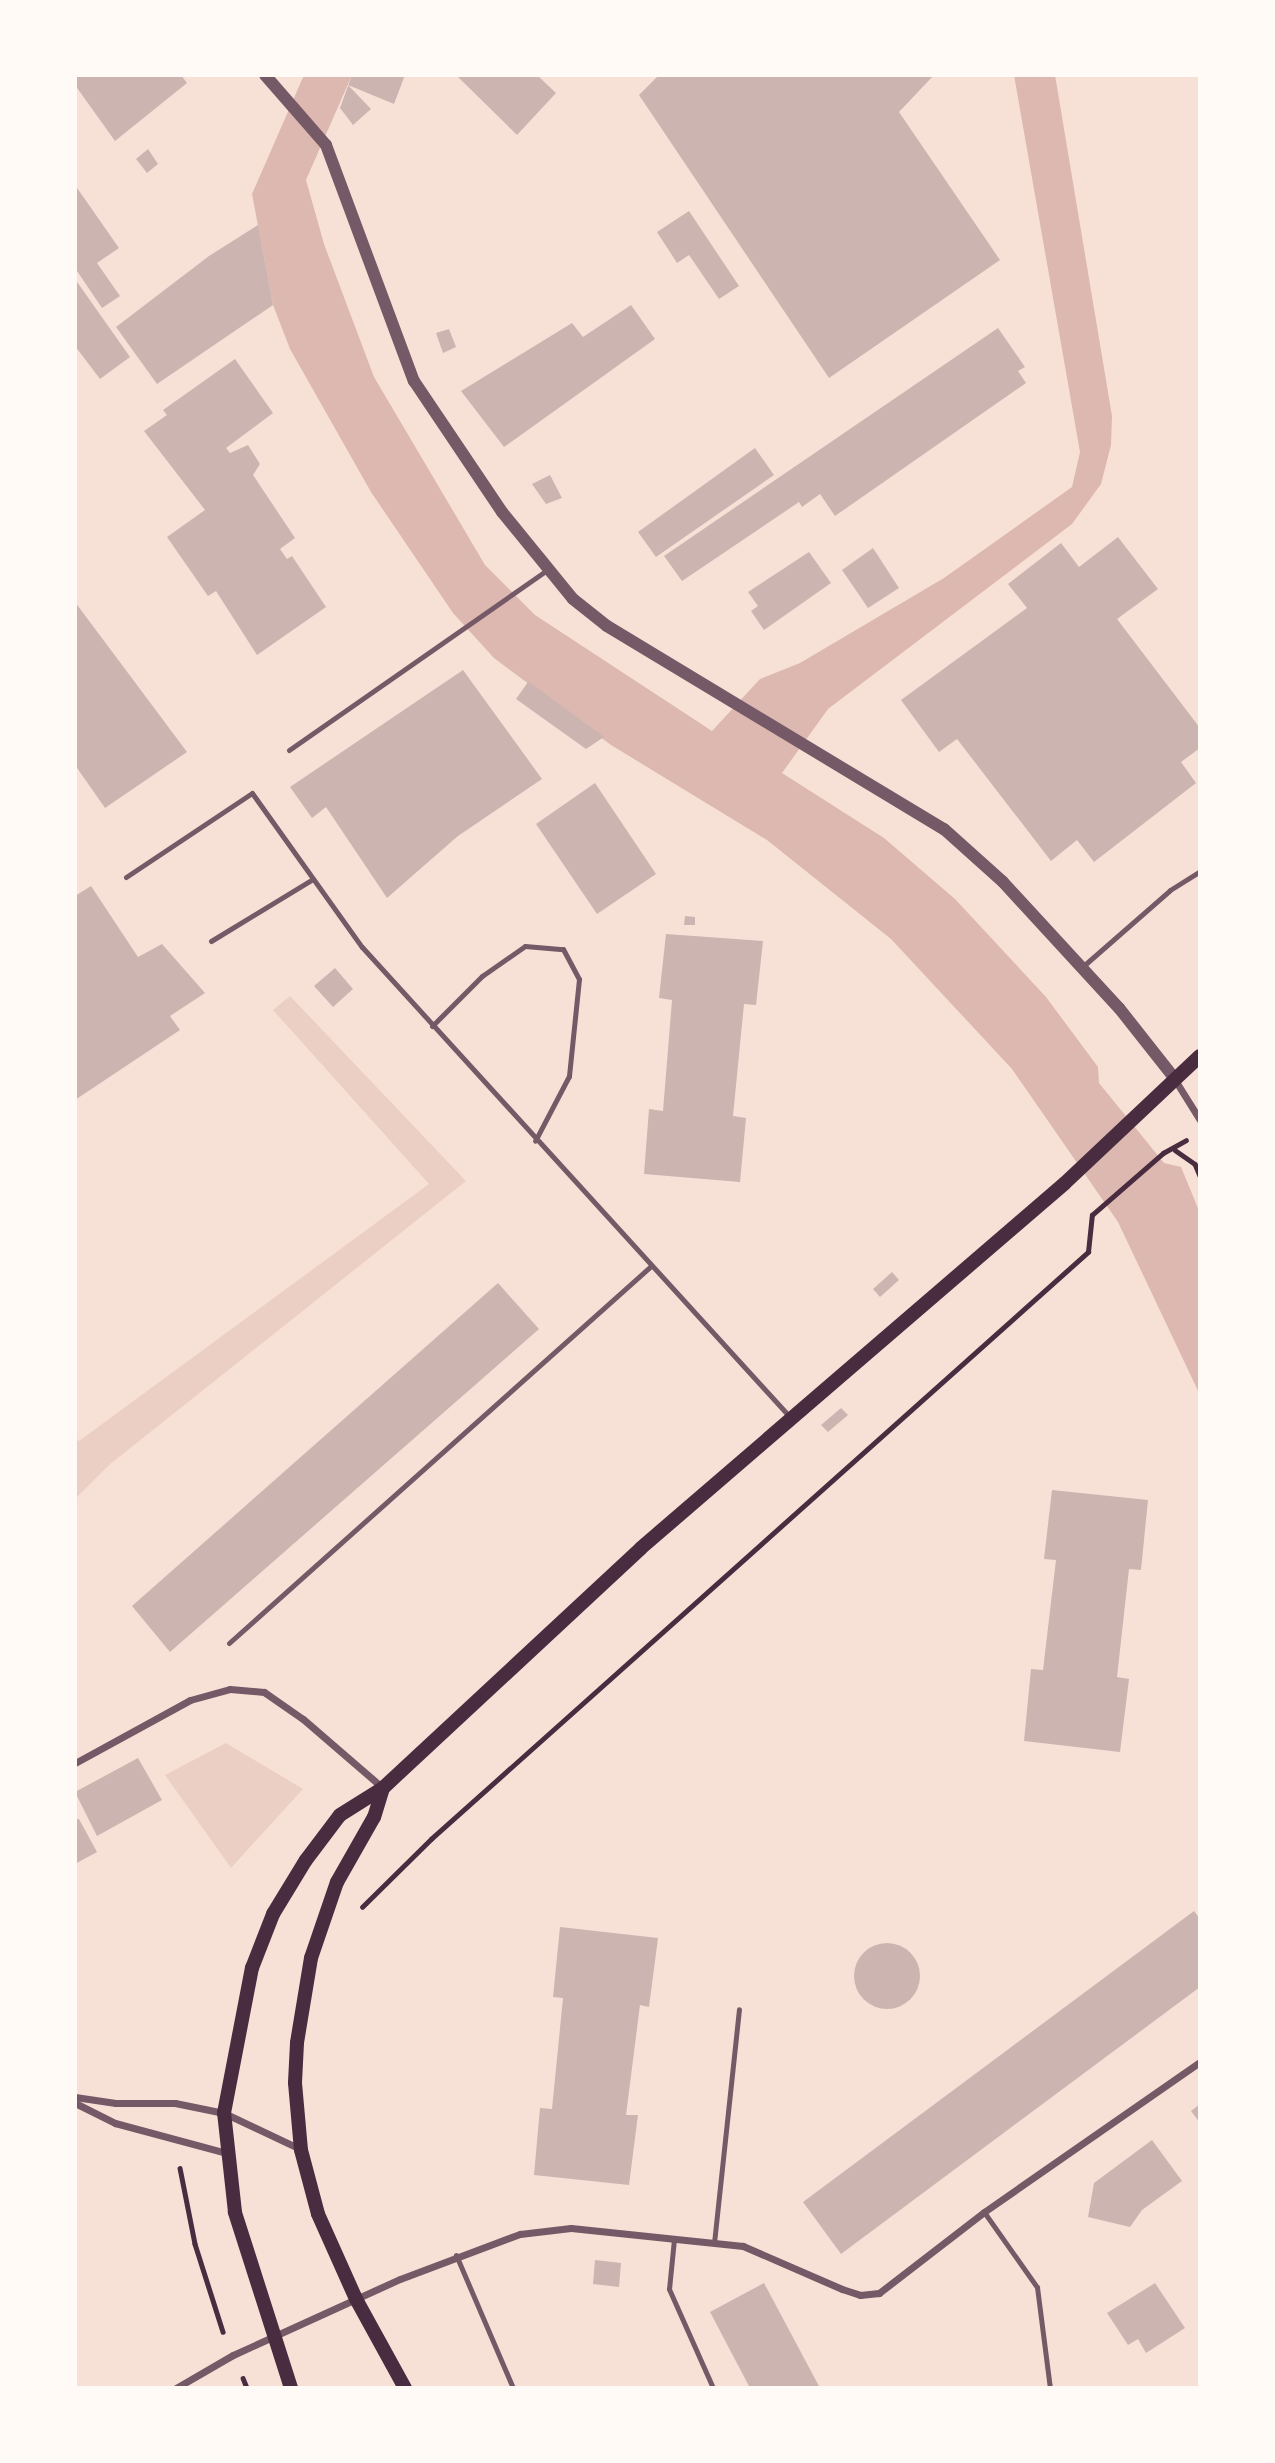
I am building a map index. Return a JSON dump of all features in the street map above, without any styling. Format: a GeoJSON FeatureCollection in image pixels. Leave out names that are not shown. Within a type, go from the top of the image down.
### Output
{"type":"FeatureCollection","features":[{"type":"Feature","properties":{"kind":"main road"},"geometry":{"type":"LineString","coordinates":[[291,2388],[235,2211],[226,2153],[225,2113],[244,2001],[273,1914],[340,1815],[383,1788],[790,1418],[1065,1183],[1200,1056]]}},
{"type":"Feature","properties":{"kind":"main road"},"geometry":{"type":"LineString","coordinates":[[383,1788],[374,1817],[337,1882],[311,1958],[297,2043],[301,2150],[318,2214],[356,2299],[405,2388]]}},
{"type":"Feature","properties":{"kind":"street"},"geometry":{"type":"LineString","coordinates":[[265,75],[326,145],[414,381],[502,512],[547,570],[573,599],[607,625],[944,829],[979,858],[1081,968],[1175,1079],[1200,1120]]}},
{"type":"Feature","properties":{"kind":"street"},"geometry":{"type":"LineString","coordinates":[[75,1763],[190,1700],[230,1689],[264,1692],[383,1788]]}},
{"type":"Feature","properties":{"kind":"street"},"geometry":{"type":"LineString","coordinates":[[176,2388],[233,2355],[356,2299],[456,2255],[520,2234],[571,2228],[743,2246],[860,2295],[879,2293],[984,2211],[1200,2062]]}},
{"type":"Feature","properties":{"kind":"street"},"geometry":{"type":"LineString","coordinates":[[75,2097],[116,2103],[175,2103],[225,2113],[301,2150]]}},
{"type":"Feature","properties":{"kind":"street"},"geometry":{"type":"LineString","coordinates":[[75,2103],[115,2123],[174,2136],[226,2153]]}},
{"type":"Feature","properties":{"kind":"lane"},"geometry":{"type":"LineString","coordinates":[[289,750],[547,570]]}},
{"type":"Feature","properties":{"kind":"lane"},"geometry":{"type":"LineString","coordinates":[[126,877],[252,793],[362,947],[790,1418]]}},
{"type":"Feature","properties":{"kind":"lane"},"geometry":{"type":"LineString","coordinates":[[1081,968],[1170,890],[1200,872]]}},
{"type":"Feature","properties":{"kind":"lane"},"geometry":{"type":"LineString","coordinates":[[211,941],[313,879]]}},
{"type":"Feature","properties":{"kind":"lane"},"geometry":{"type":"LineString","coordinates":[[432,1026],[482,976],[524,946],[563,949],[579,979],[569,1076],[536,1141]]}},
{"type":"Feature","properties":{"kind":"lane"},"geometry":{"type":"LineString","coordinates":[[229,1643],[651,1266]]}},
{"type":"Feature","properties":{"kind":"lane"},"geometry":{"type":"LineString","coordinates":[[713,2243],[739,2010]]}},
{"type":"Feature","properties":{"kind":"lane"},"geometry":{"type":"LineString","coordinates":[[984,2211],[1037,2287],[1050,2388]]}},
{"type":"Feature","properties":{"kind":"lane"},"geometry":{"type":"LineString","coordinates":[[674,2239],[669,2289],[713,2388]]}},
{"type":"Feature","properties":{"kind":"lane"},"geometry":{"type":"LineString","coordinates":[[456,2255],[513,2388]]}},
{"type":"Feature","properties":{"kind":"path"},"geometry":{"type":"LineString","coordinates":[[358,1916],[363,1904],[430,1839],[1088,1252],[1093,1215],[1163,1153],[1175,1150],[1195,1164],[1200,1176]]}},
{"type":"Feature","properties":{"kind":"path"},"geometry":{"type":"LineString","coordinates":[[174,2136],[195,2244],[247,2388]]}},
{"type":"Feature","properties":{"kind":"shaded area"},"geometry":{"type":"Polygon","coordinates":[[[304,75],[352,75],[306,180],[324,244],[374,377],[485,565],[535,615],[712,731],[760,679],[800,663],[944,578],[1072,487],[1080,452],[1014,75],[1055,75],[1112,416],[1111,445],[1101,484],[1072,524],[828,709],[782,773],[884,838],[955,899],[1046,997],[1098,1067],[1099,1083],[1164,1163],[1181,1167],[1200,1213],[1200,1395],[1118,1222],[1012,1069],[891,939],[767,840],[611,745],[494,658],[453,613],[371,492],[290,349],[273,305],[252,194],[304,75]]]}},
{"type":"Feature","properties":{"kind":"shaded area"},"geometry":{"type":"Polygon","coordinates":[[[290,996],[466,1181],[109,1465],[75,1499],[75,1436],[79,1441],[429,1184],[273,1010],[290,996]]]}},
{"type":"Feature","properties":{"kind":"shaded area"},"geometry":{"type":"Polygon","coordinates":[[[226,1743],[303,1789],[231,1868],[165,1775],[226,1743]]]}},
{"type":"Feature","properties":{"kind":"building"},"geometry":{"type":"Polygon","coordinates":[[[75,75],[181,75],[187,83],[115,141],[75,85],[75,75]]]}},
{"type":"Feature","properties":{"kind":"building"},"geometry":{"type":"Polygon","coordinates":[[[352,75],[405,75],[394,104],[348,85],[352,75]]]}},
{"type":"Feature","properties":{"kind":"building"},"geometry":{"type":"Polygon","coordinates":[[[456,75],[537,75],[556,93],[517,135],[456,75]]]}},
{"type":"Feature","properties":{"kind":"building"},"geometry":{"type":"Polygon","coordinates":[[[659,75],[934,75],[899,112],[1000,260],[829,378],[639,95],[659,75]]]}},
{"type":"Feature","properties":{"kind":"building"},"geometry":{"type":"Polygon","coordinates":[[[348,85],[371,109],[353,125],[340,108],[348,85]]]}},
{"type":"Feature","properties":{"kind":"building"},"geometry":{"type":"Polygon","coordinates":[[[148,149],[158,164],[147,173],[136,159],[148,149]]]}},
{"type":"Feature","properties":{"kind":"building"},"geometry":{"type":"Polygon","coordinates":[[[75,185],[119,248],[97,263],[120,296],[102,308],[75,268],[75,185]]]}},
{"type":"Feature","properties":{"kind":"building"},"geometry":{"type":"Polygon","coordinates":[[[689,211],[739,286],[719,299],[689,255],[677,263],[657,232],[689,211]]]}},
{"type":"Feature","properties":{"kind":"building"},"geometry":{"type":"Polygon","coordinates":[[[258,225],[273,305],[157,384],[116,327],[209,256],[258,225]]]}},
{"type":"Feature","properties":{"kind":"building"},"geometry":{"type":"Polygon","coordinates":[[[75,279],[130,357],[100,379],[75,346],[75,279]]]}},
{"type":"Feature","properties":{"kind":"building"},"geometry":{"type":"Polygon","coordinates":[[[631,305],[655,339],[504,447],[461,391],[572,323],[583,337],[631,305]]]}},
{"type":"Feature","properties":{"kind":"building"},"geometry":{"type":"Polygon","coordinates":[[[998,328],[1025,367],[1018,371],[1026,383],[835,516],[820,494],[802,507],[799,502],[682,581],[664,556],[998,328]]]}},
{"type":"Feature","properties":{"kind":"building"},"geometry":{"type":"Polygon","coordinates":[[[449,329],[456,347],[443,353],[436,333],[449,329]]]}},
{"type":"Feature","properties":{"kind":"building"},"geometry":{"type":"Polygon","coordinates":[[[235,359],[273,413],[226,448],[230,453],[248,445],[260,464],[253,475],[295,538],[280,549],[287,559],[292,556],[326,607],[257,655],[216,591],[208,596],[167,537],[205,510],[144,431],[167,415],[163,410],[235,359]]]}},
{"type":"Feature","properties":{"kind":"building"},"geometry":{"type":"Polygon","coordinates":[[[755,448],[774,475],[656,557],[638,532],[755,448]]]}},
{"type":"Feature","properties":{"kind":"building"},"geometry":{"type":"Polygon","coordinates":[[[550,475],[562,498],[546,504],[532,484],[550,475]]]}},
{"type":"Feature","properties":{"kind":"building"},"geometry":{"type":"Polygon","coordinates":[[[1118,537],[1158,589],[1117,619],[1200,728],[1200,748],[1181,762],[1196,783],[1094,862],[1077,840],[1051,861],[957,739],[939,752],[901,700],[1027,608],[1008,584],[1061,543],[1079,567],[1118,537]]]}},
{"type":"Feature","properties":{"kind":"building"},"geometry":{"type":"Polygon","coordinates":[[[873,548],[899,588],[868,608],[842,570],[873,548]]]}},
{"type":"Feature","properties":{"kind":"building"},"geometry":{"type":"Polygon","coordinates":[[[809,552],[831,583],[764,630],[751,611],[758,606],[748,592],[809,552]]]}},
{"type":"Feature","properties":{"kind":"building"},"geometry":{"type":"Polygon","coordinates":[[[75,602],[187,752],[105,808],[75,765],[75,602]]]}},
{"type":"Feature","properties":{"kind":"building"},"geometry":{"type":"Polygon","coordinates":[[[463,670],[542,779],[458,836],[387,898],[326,807],[312,818],[290,787],[463,670]]]}},
{"type":"Feature","properties":{"kind":"building"},"geometry":{"type":"Polygon","coordinates":[[[528,682],[604,737],[586,749],[516,699],[528,682]]]}},
{"type":"Feature","properties":{"kind":"building"},"geometry":{"type":"Polygon","coordinates":[[[595,783],[656,874],[597,914],[536,824],[595,783]]]}},
{"type":"Feature","properties":{"kind":"building"},"geometry":{"type":"Polygon","coordinates":[[[91,886],[138,957],[162,944],[205,993],[170,1016],[180,1030],[75,1100],[75,896],[91,886]]]}},
{"type":"Feature","properties":{"kind":"building"},"geometry":{"type":"Polygon","coordinates":[[[685,916],[695,917],[695,925],[684,925],[685,916]]]}},
{"type":"Feature","properties":{"kind":"building"},"geometry":{"type":"Polygon","coordinates":[[[666,934],[763,941],[756,1005],[744,1004],[733,1116],[746,1118],[740,1182],[644,1174],[649,1109],[663,1111],[672,1000],[659,998],[666,934]]]}},
{"type":"Feature","properties":{"kind":"building"},"geometry":{"type":"Polygon","coordinates":[[[335,968],[353,989],[333,1007],[314,986],[335,968]]]}},
{"type":"Feature","properties":{"kind":"building"},"geometry":{"type":"Polygon","coordinates":[[[892,1272],[899,1280],[880,1297],[873,1289],[892,1272]]]}},
{"type":"Feature","properties":{"kind":"building"},"geometry":{"type":"Polygon","coordinates":[[[498,1283],[539,1329],[170,1652],[132,1606],[498,1283]]]}},
{"type":"Feature","properties":{"kind":"building"},"geometry":{"type":"Polygon","coordinates":[[[841,1408],[848,1415],[828,1432],[821,1425],[841,1408]]]}},
{"type":"Feature","properties":{"kind":"building"},"geometry":{"type":"Polygon","coordinates":[[[1052,1490],[1148,1500],[1141,1570],[1129,1569],[1117,1677],[1129,1679],[1120,1752],[1024,1741],[1031,1669],[1043,1670],[1056,1560],[1044,1559],[1052,1490]]]}},
{"type":"Feature","properties":{"kind":"building"},"geometry":{"type":"Polygon","coordinates":[[[138,1758],[162,1800],[97,1836],[75,1792],[138,1758]]]}},
{"type":"Feature","properties":{"kind":"building"},"geometry":{"type":"Polygon","coordinates":[[[79,1819],[97,1852],[75,1864],[75,1820],[79,1819]]]}},
{"type":"Feature","properties":{"kind":"building"},"geometry":{"type":"Polygon","coordinates":[[[1194,1911],[1200,1919],[1200,1987],[841,2254],[803,2202],[1194,1911]]]}},
{"type":"Feature","properties":{"kind":"building"},"geometry":{"type":"Polygon","coordinates":[[[560,1927],[658,1938],[649,2007],[640,2005],[626,2115],[638,2115],[629,2185],[534,2175],[540,2108],[552,2109],[563,1998],[553,1997],[560,1927]]]}},
{"type":"Feature","properties":{"kind":"building"},"geometry":{"type":"Polygon","coordinates":[[[880,1943],[894,1943],[906,1948],[915,1957],[920,1976],[918,1989],[911,2000],[894,2009],[880,2009],[868,2004],[859,1995],[854,1983],[854,1969],[859,1957],[868,1948],[880,1943]]]}},
{"type":"Feature","properties":{"kind":"building"},"geometry":{"type":"Polygon","coordinates":[[[1200,2104],[1200,2123],[1191,2111],[1200,2104]]]}},
{"type":"Feature","properties":{"kind":"building"},"geometry":{"type":"Polygon","coordinates":[[[1152,2140],[1182,2181],[1142,2210],[1130,2227],[1088,2217],[1094,2183],[1152,2140]]]}},
{"type":"Feature","properties":{"kind":"building"},"geometry":{"type":"Polygon","coordinates":[[[595,2260],[621,2263],[619,2287],[593,2284],[595,2260]]]}},
{"type":"Feature","properties":{"kind":"building"},"geometry":{"type":"Polygon","coordinates":[[[764,2283],[820,2388],[750,2388],[710,2312],[764,2283]]]}},
{"type":"Feature","properties":{"kind":"building"},"geometry":{"type":"Polygon","coordinates":[[[1155,2283],[1185,2328],[1146,2353],[1138,2339],[1128,2345],[1107,2313],[1155,2283]]]}}]}
